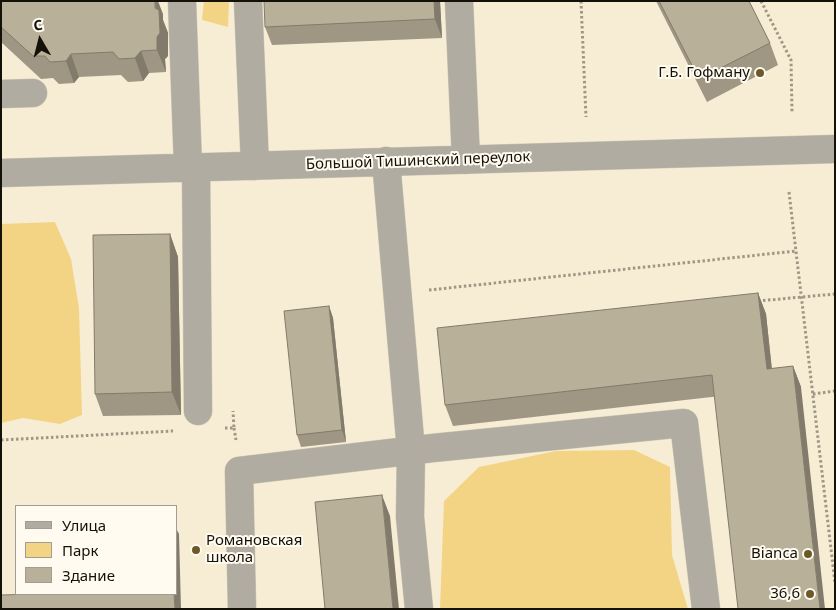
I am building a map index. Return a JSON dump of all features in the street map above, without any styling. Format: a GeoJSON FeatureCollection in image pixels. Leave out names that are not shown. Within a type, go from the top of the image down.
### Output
{"type":"FeatureCollection","features":[{"type":"Feature","properties":{"kind":"street"},"geometry":{"type":"LineString","coordinates":[[182,1],[192,168],[198,411]]}},
{"type":"Feature","properties":{"kind":"street"},"geometry":{"type":"LineString","coordinates":[[248,1],[255,166]]}},
{"type":"Feature","properties":{"kind":"street"},"geometry":{"type":"LineString","coordinates":[[460,1],[466,160]]}},
{"type":"Feature","properties":{"kind":"street"},"geometry":{"type":"LineString","coordinates":[[1,94],[33,93]]}},
{"type":"Feature","properties":{"kind":"street","name":"Большой Тишинский переулок"},"geometry":{"type":"LineString","coordinates":[[1,173],[835,149]]}},
{"type":"Feature","properties":{"kind":"street"},"geometry":{"type":"LineString","coordinates":[[386,162],[411,451],[410,517],[419,609]]}},
{"type":"Feature","properties":{"kind":"street"},"geometry":{"type":"LineString","coordinates":[[242,609],[239,471],[684,423],[706,609]]}},
{"type":"Feature","properties":{"kind":"path"},"geometry":{"type":"LineString","coordinates":[[582,1],[586,117]]}},
{"type":"Feature","properties":{"kind":"path"},"geometry":{"type":"LineString","coordinates":[[761,1],[791,60],[792,112]]}},
{"type":"Feature","properties":{"kind":"path"},"geometry":{"type":"LineString","coordinates":[[789,192],[835,583]]}},
{"type":"Feature","properties":{"kind":"path"},"geometry":{"type":"LineString","coordinates":[[397,294],[796,251]]}},
{"type":"Feature","properties":{"kind":"path"},"geometry":{"type":"LineString","coordinates":[[752,302],[835,294]]}},
{"type":"Feature","properties":{"kind":"path"},"geometry":{"type":"LineString","coordinates":[[813,394],[835,392]]}},
{"type":"Feature","properties":{"kind":"path"},"geometry":{"type":"LineString","coordinates":[[1,440],[200,430],[198,411]]}},
{"type":"Feature","properties":{"kind":"green space"},"geometry":{"type":"Polygon","coordinates":[[[204,1],[229,1],[228,27],[202,20],[204,1]]]}},
{"type":"Feature","properties":{"kind":"green space"},"geometry":{"type":"Polygon","coordinates":[[[55,222],[71,259],[79,308],[82,415],[60,424],[23,418],[1,423],[1,224],[55,222]]]}},
{"type":"Feature","properties":{"kind":"green space"},"geometry":{"type":"Polygon","coordinates":[[[634,450],[670,467],[672,555],[688,609],[440,609],[444,501],[479,467],[556,451],[634,450]]]}},
{"type":"Feature","properties":{"kind":"building"},"geometry":{"type":"Polygon","coordinates":[[[1,1],[155,1],[155,8],[159,10],[160,33],[157,37],[157,50],[141,51],[135,58],[119,59],[113,52],[71,54],[66,61],[50,62],[45,56],[33,56],[1,27],[1,1]]]}},
{"type":"Feature","properties":{"kind":"building"},"geometry":{"type":"Polygon","coordinates":[[[264,1],[434,1],[435,19],[265,27],[264,1]]]}},
{"type":"Feature","properties":{"kind":"building"},"geometry":{"type":"Polygon","coordinates":[[[659,1],[749,1],[770,43],[699,79],[659,1]]]}},
{"type":"Feature","properties":{"kind":"building"},"geometry":{"type":"Polygon","coordinates":[[[170,234],[172,392],[95,394],[93,235],[170,234]]]}},
{"type":"Feature","properties":{"kind":"building"},"geometry":{"type":"Polygon","coordinates":[[[758,293],[767,369],[793,366],[820,609],[738,609],[712,375],[445,405],[437,328],[758,293]]]}},
{"type":"Feature","properties":{"kind":"building"},"geometry":{"type":"Polygon","coordinates":[[[329,306],[342,430],[297,435],[284,311],[329,306]]]}},
{"type":"Feature","properties":{"kind":"building"},"geometry":{"type":"Polygon","coordinates":[[[382,495],[393,609],[325,609],[315,502],[382,495]]]}},
{"type":"Feature","properties":{"kind":"building"},"geometry":{"type":"Polygon","coordinates":[[[1,595],[174,595],[175,609],[1,609],[1,595]]]}},
{"type":"Feature","properties":{"kind":"place","name":"Г.Б. Гофману"},"geometry":{"type":"Point","coordinates":[760,73]}},
{"type":"Feature","properties":{"kind":"place","name":"Романовская школа"},"geometry":{"type":"Point","coordinates":[196,550]}},
{"type":"Feature","properties":{"kind":"place","name":"Bianca"},"geometry":{"type":"Point","coordinates":[808,554]}},
{"type":"Feature","properties":{"kind":"place","name":"36,6"},"geometry":{"type":"Point","coordinates":[810,594]}}]}
